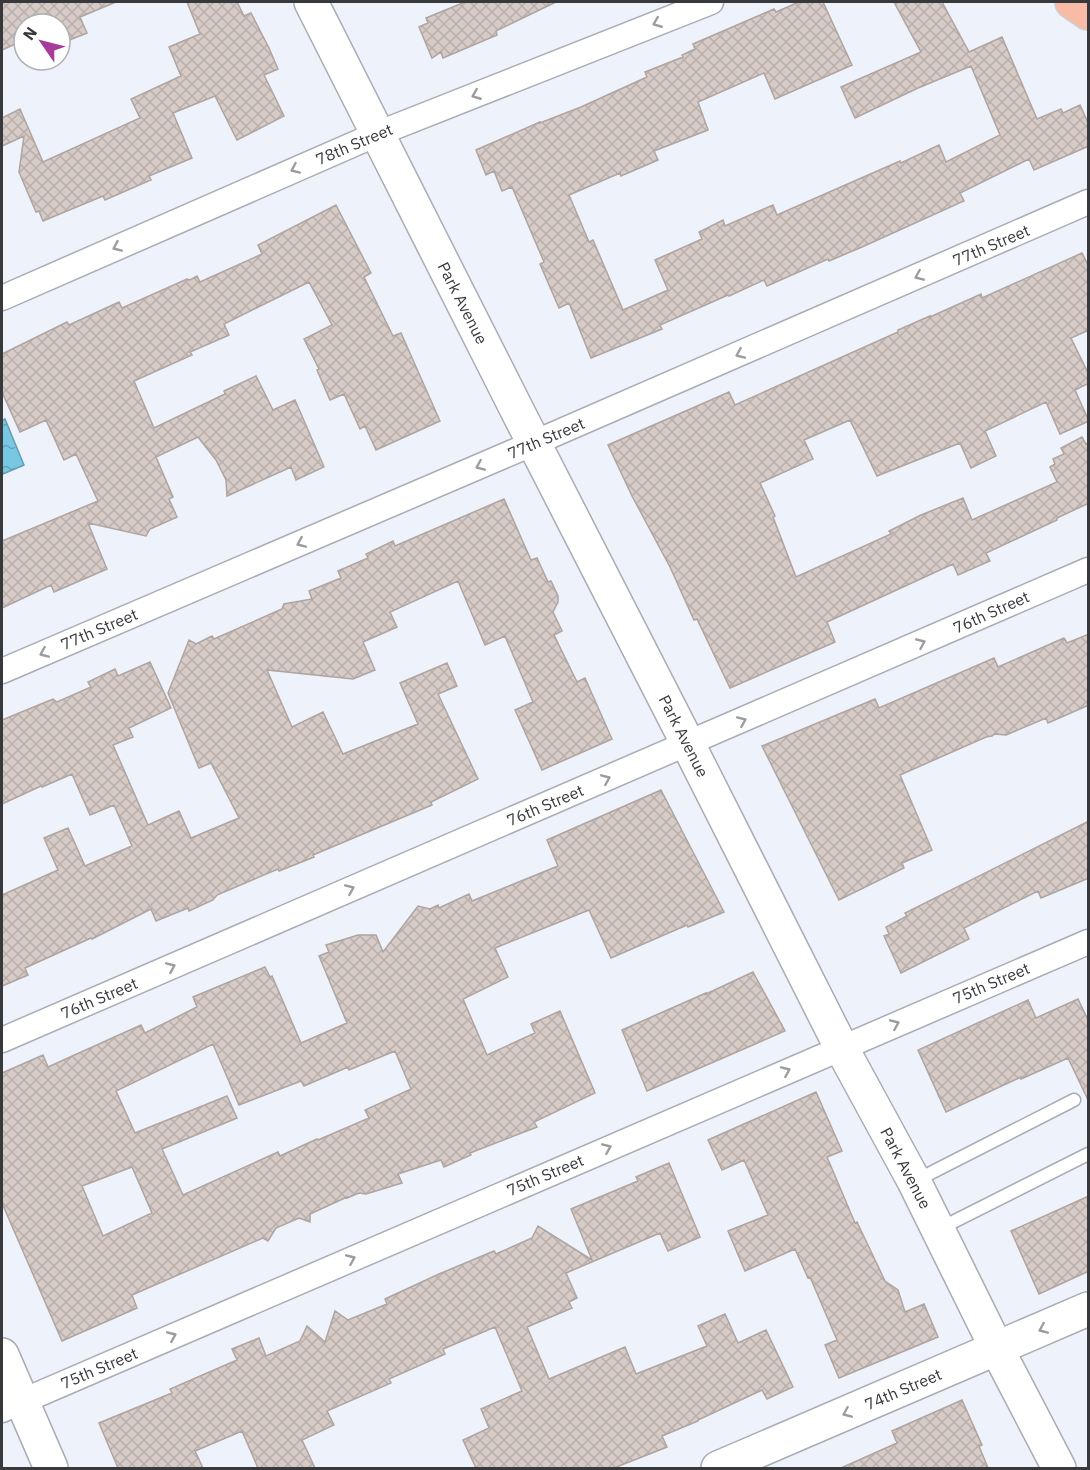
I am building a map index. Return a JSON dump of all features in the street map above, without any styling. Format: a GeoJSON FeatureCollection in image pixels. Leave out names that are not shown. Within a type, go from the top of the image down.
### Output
{"type":"FeatureCollection","features":[{"type":"Feature","properties":{"kind":"main road"},"geometry":{"type":"LineString","coordinates":[[1072,2],[1089,13]]}},
{"type":"Feature","properties":{"kind":"street","name":"Park Avenue"},"geometry":{"type":"LineString","coordinates":[[311,2],[841,1047],[914,1182],[1059,1468]]}},
{"type":"Feature","properties":{"kind":"street","name":"78th Street"},"geometry":{"type":"LineString","coordinates":[[2,298],[377,134],[711,2]]}},
{"type":"Feature","properties":{"kind":"street","name":"77th Street"},"geometry":{"type":"LineString","coordinates":[[2,671],[1089,202]]}},
{"type":"Feature","properties":{"kind":"street","name":"76th Street"},"geometry":{"type":"LineString","coordinates":[[2,1040],[1089,570]]}},
{"type":"Feature","properties":{"kind":"street","name":"75th Street"},"geometry":{"type":"LineString","coordinates":[[12,1406],[1089,942]]}},
{"type":"Feature","properties":{"kind":"street","name":"74th Street"},"geometry":{"type":"LineString","coordinates":[[718,1468],[1089,1309]]}},
{"type":"Feature","properties":{"kind":"street"},"geometry":{"type":"LineString","coordinates":[[2,1355],[12,1406],[51,1468]]}},
{"type":"Feature","properties":{"kind":"lane"},"geometry":{"type":"LineString","coordinates":[[914,1182],[1074,1100]]}},
{"type":"Feature","properties":{"kind":"lane"},"geometry":{"type":"LineString","coordinates":[[938,1230],[1089,1154]]}},
{"type":"Feature","properties":{"kind":"water"},"geometry":{"type":"Polygon","coordinates":[[[5,419],[24,465],[3,474],[2,421],[5,419]]]}},
{"type":"Feature","properties":{"kind":"building"},"geometry":{"type":"Polygon","coordinates":[[[2,2],[116,2],[80,17],[87,33],[72,39],[72,12],[12,12],[12,45],[2,50],[2,2]]]}},
{"type":"Feature","properties":{"kind":"building"},"geometry":{"type":"Polygon","coordinates":[[[187,2],[237,2],[244,16],[251,13],[278,69],[264,75],[284,116],[237,140],[215,96],[173,113],[192,158],[149,176],[151,180],[105,200],[103,196],[43,221],[39,211],[36,212],[19,172],[24,136],[2,146],[2,118],[20,109],[43,162],[140,118],[131,99],[181,76],[169,47],[200,34],[187,2]]]}},
{"type":"Feature","properties":{"kind":"building"},"geometry":{"type":"Polygon","coordinates":[[[465,2],[556,2],[496,31],[497,35],[443,58],[441,52],[432,58],[419,27],[428,23],[426,18],[465,2]]]}},
{"type":"Feature","properties":{"kind":"building"},"geometry":{"type":"Polygon","coordinates":[[[799,2],[823,2],[852,65],[775,99],[764,73],[698,102],[708,130],[654,151],[658,160],[621,176],[620,173],[569,195],[589,242],[593,240],[623,310],[668,290],[655,260],[702,239],[699,232],[723,220],[725,226],[773,205],[777,215],[939,145],[946,162],[1000,135],[971,66],[855,118],[841,87],[921,52],[894,2],[942,2],[969,52],[1002,37],[1037,119],[1061,109],[1063,113],[1080,105],[1089,125],[1089,146],[1034,170],[1029,159],[960,193],[964,201],[862,247],[829,261],[828,259],[767,286],[764,280],[728,295],[660,325],[662,329],[591,358],[569,303],[559,308],[540,264],[544,262],[512,187],[502,191],[494,171],[486,175],[476,150],[647,77],[645,72],[683,57],[682,55],[695,49],[693,44],[774,9],[776,12],[799,2]]]}},
{"type":"Feature","properties":{"kind":"building"},"geometry":{"type":"Polygon","coordinates":[[[336,205],[371,273],[364,277],[393,336],[401,333],[440,421],[376,450],[365,426],[360,429],[344,394],[330,400],[317,370],[319,369],[304,339],[332,325],[309,282],[224,324],[229,335],[190,352],[192,355],[134,381],[154,428],[225,394],[224,391],[256,376],[273,410],[295,400],[324,467],[296,480],[291,467],[227,496],[226,480],[216,460],[198,437],[156,457],[173,497],[169,499],[177,517],[150,529],[146,536],[88,523],[107,569],[54,592],[51,585],[2,608],[2,541],[98,501],[76,454],[64,460],[46,420],[20,432],[2,392],[2,354],[67,322],[69,325],[119,302],[122,308],[197,276],[200,282],[262,254],[258,245],[336,205]]]}},
{"type":"Feature","properties":{"kind":"building"},"geometry":{"type":"Polygon","coordinates":[[[1082,253],[1089,267],[1089,330],[1071,338],[1089,375],[1089,383],[1075,390],[1089,421],[1060,434],[1046,402],[985,431],[996,456],[971,468],[960,443],[877,476],[850,420],[804,440],[813,459],[760,483],[775,516],[773,517],[796,577],[891,534],[889,531],[921,515],[963,498],[972,520],[1057,482],[1050,467],[1055,464],[1053,459],[1064,454],[1061,448],[1082,437],[1086,444],[1089,443],[1089,503],[986,553],[990,561],[958,575],[953,564],[827,622],[835,642],[730,688],[608,445],[729,392],[735,405],[898,332],[898,330],[981,294],[982,298],[1082,253]]]}},
{"type":"Feature","properties":{"kind":"building"},"geometry":{"type":"Polygon","coordinates":[[[504,499],[531,560],[537,558],[548,582],[551,581],[558,596],[553,612],[562,631],[554,635],[577,682],[585,678],[612,739],[542,770],[515,710],[533,702],[505,636],[485,645],[458,581],[390,612],[397,627],[363,642],[375,670],[353,679],[267,670],[292,727],[323,712],[343,754],[418,724],[400,683],[447,663],[457,686],[438,694],[478,779],[431,802],[432,805],[313,855],[314,857],[279,871],[278,869],[217,895],[213,900],[189,911],[188,908],[156,921],[151,909],[92,939],[25,968],[28,975],[2,986],[2,895],[58,870],[44,838],[68,828],[85,866],[132,846],[114,805],[90,815],[72,774],[2,804],[2,720],[53,699],[57,702],[91,687],[88,682],[115,669],[118,676],[150,662],[171,708],[129,728],[133,737],[113,745],[148,825],[179,811],[191,838],[239,818],[211,763],[199,768],[168,693],[189,640],[196,644],[212,636],[214,639],[282,609],[284,604],[312,599],[309,591],[341,578],[338,571],[368,558],[366,554],[393,541],[395,546],[504,499]]]}},
{"type":"Feature","properties":{"kind":"building"},"geometry":{"type":"Polygon","coordinates":[[[1089,634],[1089,705],[1048,723],[1046,718],[1006,735],[995,734],[986,737],[900,775],[932,850],[902,863],[904,868],[839,900],[762,746],[875,699],[879,708],[994,658],[998,667],[1064,638],[1067,643],[1089,634]]]}},
{"type":"Feature","properties":{"kind":"building"},"geometry":{"type":"Polygon","coordinates":[[[661,790],[724,912],[688,927],[687,925],[611,958],[589,910],[495,948],[508,977],[463,999],[487,1055],[535,1033],[531,1024],[560,1011],[595,1093],[534,1122],[537,1127],[470,1153],[471,1155],[444,1167],[441,1160],[398,1174],[402,1183],[347,1197],[310,1214],[310,1222],[299,1218],[276,1228],[268,1241],[263,1238],[132,1295],[137,1308],[62,1341],[2,1203],[2,1073],[43,1055],[48,1067],[141,1025],[145,1033],[197,1007],[193,997],[265,967],[270,977],[272,976],[301,1043],[347,1023],[319,956],[329,952],[326,945],[358,935],[376,935],[383,952],[418,906],[430,909],[438,905],[439,908],[469,894],[472,901],[558,866],[547,840],[661,790]],[[213,1044],[116,1091],[135,1133],[227,1096],[237,1118],[162,1149],[183,1195],[278,1152],[280,1156],[369,1118],[365,1110],[411,1089],[395,1051],[349,1070],[348,1067],[304,1086],[301,1081],[239,1105],[213,1044]],[[132,1167],[82,1186],[103,1236],[152,1213],[132,1167]]]}},
{"type":"Feature","properties":{"kind":"building"},"geometry":{"type":"Polygon","coordinates":[[[1089,821],[1089,878],[1041,898],[1038,891],[964,928],[969,939],[901,973],[884,936],[889,934],[886,927],[907,916],[905,913],[1089,821]]]}},
{"type":"Feature","properties":{"kind":"building"},"geometry":{"type":"Polygon","coordinates":[[[753,972],[785,1031],[647,1091],[622,1030],[753,972]]]}},
{"type":"Feature","properties":{"kind":"building"},"geometry":{"type":"Polygon","coordinates":[[[1078,999],[1089,1022],[1089,1102],[1068,1058],[946,1112],[918,1050],[1028,1000],[1036,1018],[1078,999]]]}},
{"type":"Feature","properties":{"kind":"building"},"geometry":{"type":"Polygon","coordinates":[[[816,1092],[842,1151],[827,1157],[855,1223],[857,1222],[885,1281],[898,1290],[905,1312],[924,1304],[938,1337],[839,1378],[825,1345],[837,1340],[810,1277],[808,1278],[795,1249],[745,1271],[728,1231],[768,1215],[744,1160],[722,1170],[708,1140],[816,1092]]]}},
{"type":"Feature","properties":{"kind":"building"},"geometry":{"type":"Polygon","coordinates":[[[669,1163],[700,1237],[668,1251],[660,1233],[566,1273],[577,1298],[569,1302],[572,1308],[527,1327],[549,1379],[625,1347],[636,1374],[707,1346],[698,1326],[725,1314],[738,1343],[766,1330],[793,1387],[767,1399],[762,1390],[662,1436],[667,1447],[614,1468],[476,1468],[463,1440],[489,1428],[481,1409],[522,1391],[495,1327],[443,1349],[445,1354],[389,1379],[391,1383],[327,1411],[334,1425],[302,1440],[315,1468],[258,1468],[242,1431],[195,1451],[203,1468],[118,1468],[99,1423],[172,1393],[170,1389],[237,1360],[232,1349],[259,1338],[266,1356],[300,1341],[307,1326],[325,1342],[335,1311],[348,1320],[387,1304],[385,1299],[439,1274],[494,1251],[496,1254],[532,1238],[538,1226],[592,1260],[571,1209],[638,1181],[636,1177],[669,1163]]]}},
{"type":"Feature","properties":{"kind":"building"},"geometry":{"type":"Polygon","coordinates":[[[1089,1196],[1089,1271],[1039,1294],[1011,1231],[1089,1196]]]}},
{"type":"Feature","properties":{"kind":"building"},"geometry":{"type":"Polygon","coordinates":[[[962,1400],[982,1445],[979,1446],[988,1468],[841,1468],[897,1443],[892,1431],[962,1400]]]}}]}
